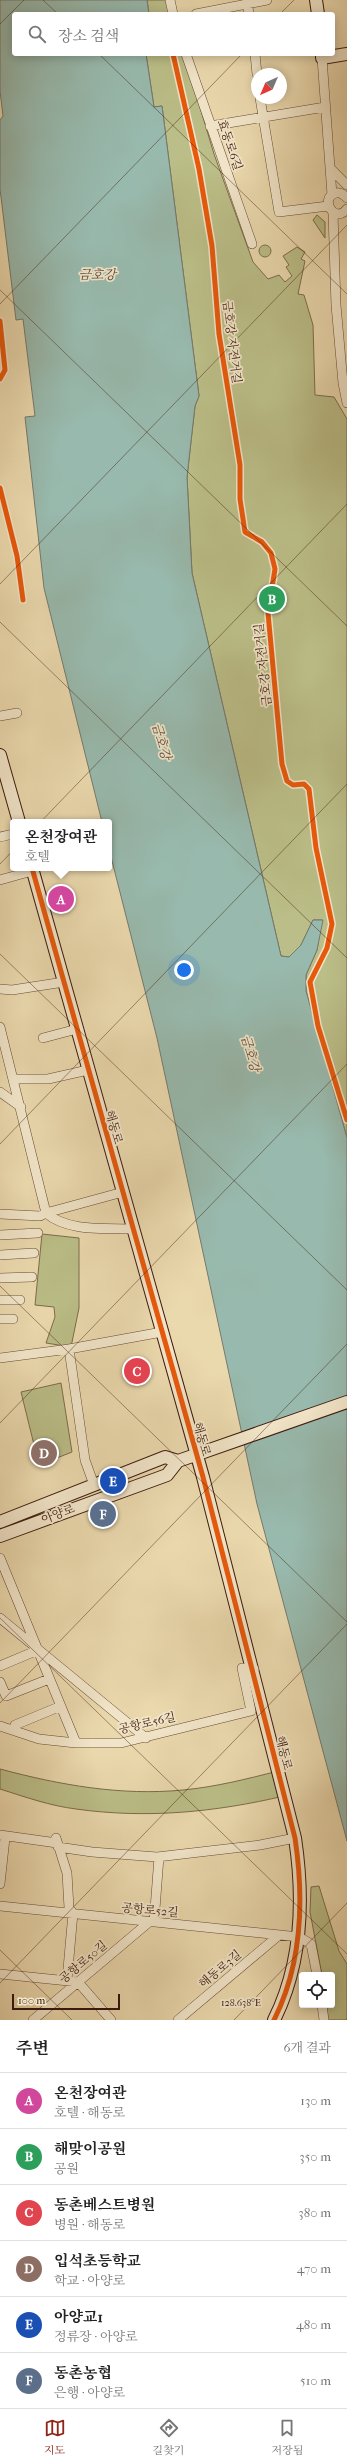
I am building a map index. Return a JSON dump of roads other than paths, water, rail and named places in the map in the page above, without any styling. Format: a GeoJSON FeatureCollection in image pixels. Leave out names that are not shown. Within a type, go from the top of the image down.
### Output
{"type":"FeatureCollection","features":[{"type":"Feature","properties":{"kind":"street"},"geometry":{"type":"LineString","coordinates":[[170,0],[173,12]]}},
{"type":"Feature","properties":{"kind":"street"},"geometry":{"type":"LineString","coordinates":[[205,12],[248,2],[266,0]]}},
{"type":"Feature","properties":{"kind":"street"},"geometry":{"type":"LineString","coordinates":[[316,0],[318,12]]}},
{"type":"Feature","properties":{"kind":"street"},"geometry":{"type":"LineString","coordinates":[[248,2],[249,12]]}},
{"type":"Feature","properties":{"kind":"street"},"geometry":{"type":"LineString","coordinates":[[335,55],[347,54]]}},
{"type":"Feature","properties":{"kind":"street","name":"효동로6길"},"geometry":{"type":"LineString","coordinates":[[187,56],[252,244]]}},
{"type":"Feature","properties":{"kind":"street"},"geometry":{"type":"LineString","coordinates":[[254,56],[257,68]]}},
{"type":"Feature","properties":{"kind":"street"},"geometry":{"type":"LineString","coordinates":[[322,56],[331,169],[332,195],[328,201],[331,210],[336,305],[343,383],[347,404]]}},
{"type":"Feature","properties":{"kind":"street"},"geometry":{"type":"LineString","coordinates":[[261,104],[279,212],[331,210],[340,214],[347,209]]}},
{"type":"Feature","properties":{"kind":"street"},"geometry":{"type":"LineString","coordinates":[[210,126],[262,116],[325,107]]}},
{"type":"Feature","properties":{"kind":"street"},"geometry":{"type":"LineString","coordinates":[[331,169],[347,185]]}},
{"type":"Feature","properties":{"kind":"street"},"geometry":{"type":"LineString","coordinates":[[332,195],[338,193],[347,198]]}},
{"type":"Feature","properties":{"kind":"street"},"geometry":{"type":"LineString","coordinates":[[0,716],[17,712]]}},
{"type":"Feature","properties":{"kind":"street"},"geometry":{"type":"LineString","coordinates":[[0,755],[18,819]]}},
{"type":"Feature","properties":{"kind":"street"},"geometry":{"type":"LineString","coordinates":[[0,837],[10,835]]}},
{"type":"Feature","properties":{"kind":"street"},"geometry":{"type":"LineString","coordinates":[[0,880],[29,871]]}},
{"type":"Feature","properties":{"kind":"street","name":"해동로"},"geometry":{"type":"LineString","coordinates":[[32,871],[196,1455],[254,1669],[295,1838],[300,1870],[299,1937],[288,1979],[274,2020]]}},
{"type":"Feature","properties":{"kind":"street"},"geometry":{"type":"LineString","coordinates":[[0,989],[20,989],[64,982]]}},
{"type":"Feature","properties":{"kind":"street"},"geometry":{"type":"LineString","coordinates":[[0,1027],[3,1054],[14,1080],[46,1212],[54,1219],[83,1228],[133,1229]]}},
{"type":"Feature","properties":{"kind":"street"},"geometry":{"type":"LineString","coordinates":[[43,1038],[77,1029]]}},
{"type":"Feature","properties":{"kind":"street"},"geometry":{"type":"LineString","coordinates":[[14,1080],[48,1079],[88,1070]]}},
{"type":"Feature","properties":{"kind":"street"},"geometry":{"type":"LineString","coordinates":[[0,1092],[21,1107]]}},
{"type":"Feature","properties":{"kind":"street"},"geometry":{"type":"LineString","coordinates":[[0,1214],[40,1216],[46,1212],[122,1192]]}},
{"type":"Feature","properties":{"kind":"street"},"geometry":{"type":"LineString","coordinates":[[0,1235],[38,1233]]}},
{"type":"Feature","properties":{"kind":"street"},"geometry":{"type":"LineString","coordinates":[[0,1255],[34,1253]]}},
{"type":"Feature","properties":{"kind":"street"},"geometry":{"type":"LineString","coordinates":[[0,1278],[32,1277]]}},
{"type":"Feature","properties":{"kind":"street"},"geometry":{"type":"LineString","coordinates":[[0,1300],[20,1300]]}},
{"type":"Feature","properties":{"kind":"street"},"geometry":{"type":"LineString","coordinates":[[0,1319],[13,1319]]}},
{"type":"Feature","properties":{"kind":"street"},"geometry":{"type":"LineString","coordinates":[[0,1358],[69,1349],[162,1332]]}},
{"type":"Feature","properties":{"kind":"street"},"geometry":{"type":"LineString","coordinates":[[69,1349],[85,1460],[94,1485]]}},
{"type":"Feature","properties":{"kind":"street","name":"아양로"},"geometry":{"type":"LineString","coordinates":[[0,1536],[167,1475],[178,1461],[347,1402]]}},
{"type":"Feature","properties":{"kind":"street","name":"아양로"},"geometry":{"type":"LineString","coordinates":[[0,1522],[166,1457],[178,1461]]}},
{"type":"Feature","properties":{"kind":"street"},"geometry":{"type":"LineString","coordinates":[[0,1558],[76,1743]]}},
{"type":"Feature","properties":{"kind":"street"},"geometry":{"type":"LineString","coordinates":[[0,1618],[146,1738]]}},
{"type":"Feature","properties":{"kind":"street"},"geometry":{"type":"LineString","coordinates":[[0,1666],[38,1650]]}},
{"type":"Feature","properties":{"kind":"street","name":"공항로56길"},"geometry":{"type":"LineString","coordinates":[[0,1726],[39,1739],[76,1743],[121,1743],[146,1738],[251,1711],[242,1668],[254,1669]]}},
{"type":"Feature","properties":{"kind":"street"},"geometry":{"type":"LineString","coordinates":[[0,1682],[6,1696],[49,1679]]}},
{"type":"Feature","properties":{"kind":"street"},"geometry":{"type":"LineString","coordinates":[[15,1725],[61,1706]]}},
{"type":"Feature","properties":{"kind":"street"},"geometry":{"type":"LineString","coordinates":[[0,1884],[3,1836],[57,1842],[92,1852],[159,1857],[260,1845],[295,1838]]}},
{"type":"Feature","properties":{"kind":"street"},"geometry":{"type":"LineString","coordinates":[[57,1842],[67,1873],[70,1908],[73,1913],[67,1980]]}},
{"type":"Feature","properties":{"kind":"street"},"geometry":{"type":"LineString","coordinates":[[151,1923],[159,1857]]}},
{"type":"Feature","properties":{"kind":"street","name":"공항로52길"},"geometry":{"type":"LineString","coordinates":[[0,1906],[73,1913],[151,1923],[299,1937]]}},
{"type":"Feature","properties":{"kind":"street","name":"공항로50길"},"geometry":{"type":"LineString","coordinates":[[33,2020],[151,1923]]}},
{"type":"Feature","properties":{"kind":"street","name":"해동로3길"},"geometry":{"type":"LineString","coordinates":[[178,2020],[278,1936]]}},
{"type":"Feature","properties":{"kind":"street"},"geometry":{"type":"LineString","coordinates":[[299,1937],[311,1944],[316,1972]]}},
{"type":"Feature","properties":{"kind":"street"},"geometry":{"type":"LineString","coordinates":[[0,1974],[78,1982],[111,2020]]}},
{"type":"Feature","properties":{"kind":"street"},"geometry":{"type":"LineString","coordinates":[[322,2008],[324,2020]]}},
{"type":"Feature","properties":{"kind":"water","name":"금호강"},"geometry":{"type":"Polygon","coordinates":[[[0,0],[147,0],[149,12],[12,12],[12,56],[146,56],[154,107],[162,106],[199,396],[195,406],[187,477],[192,573],[281,956],[289,957],[301,945],[313,920],[323,920],[317,950],[306,975],[306,991],[347,1138],[347,1841],[257,1504],[157,1038],[112,861],[112,819],[101,819],[44,588],[25,417],[35,416],[23,319],[16,320],[0,189],[0,120],[3,116],[0,91],[0,0]]]}},
{"type":"Feature","properties":{"kind":"place","name":"해맞이공원"},"geometry":{"type":"Point","coordinates":[272,599]}},
{"type":"Feature","properties":{"kind":"place","name":"온천장여관"},"geometry":{"type":"Point","coordinates":[61,899]}},
{"type":"Feature","properties":{"kind":"place","name":"동촌베스트병원"},"geometry":{"type":"Point","coordinates":[137,1371]}},
{"type":"Feature","properties":{"kind":"place","name":"입석초등학교"},"geometry":{"type":"Point","coordinates":[44,1453]}},
{"type":"Feature","properties":{"kind":"place","name":"아양교1"},"geometry":{"type":"Point","coordinates":[113,1481]}},
{"type":"Feature","properties":{"kind":"place","name":"동촌농협"},"geometry":{"type":"Point","coordinates":[103,1514]}}]}
